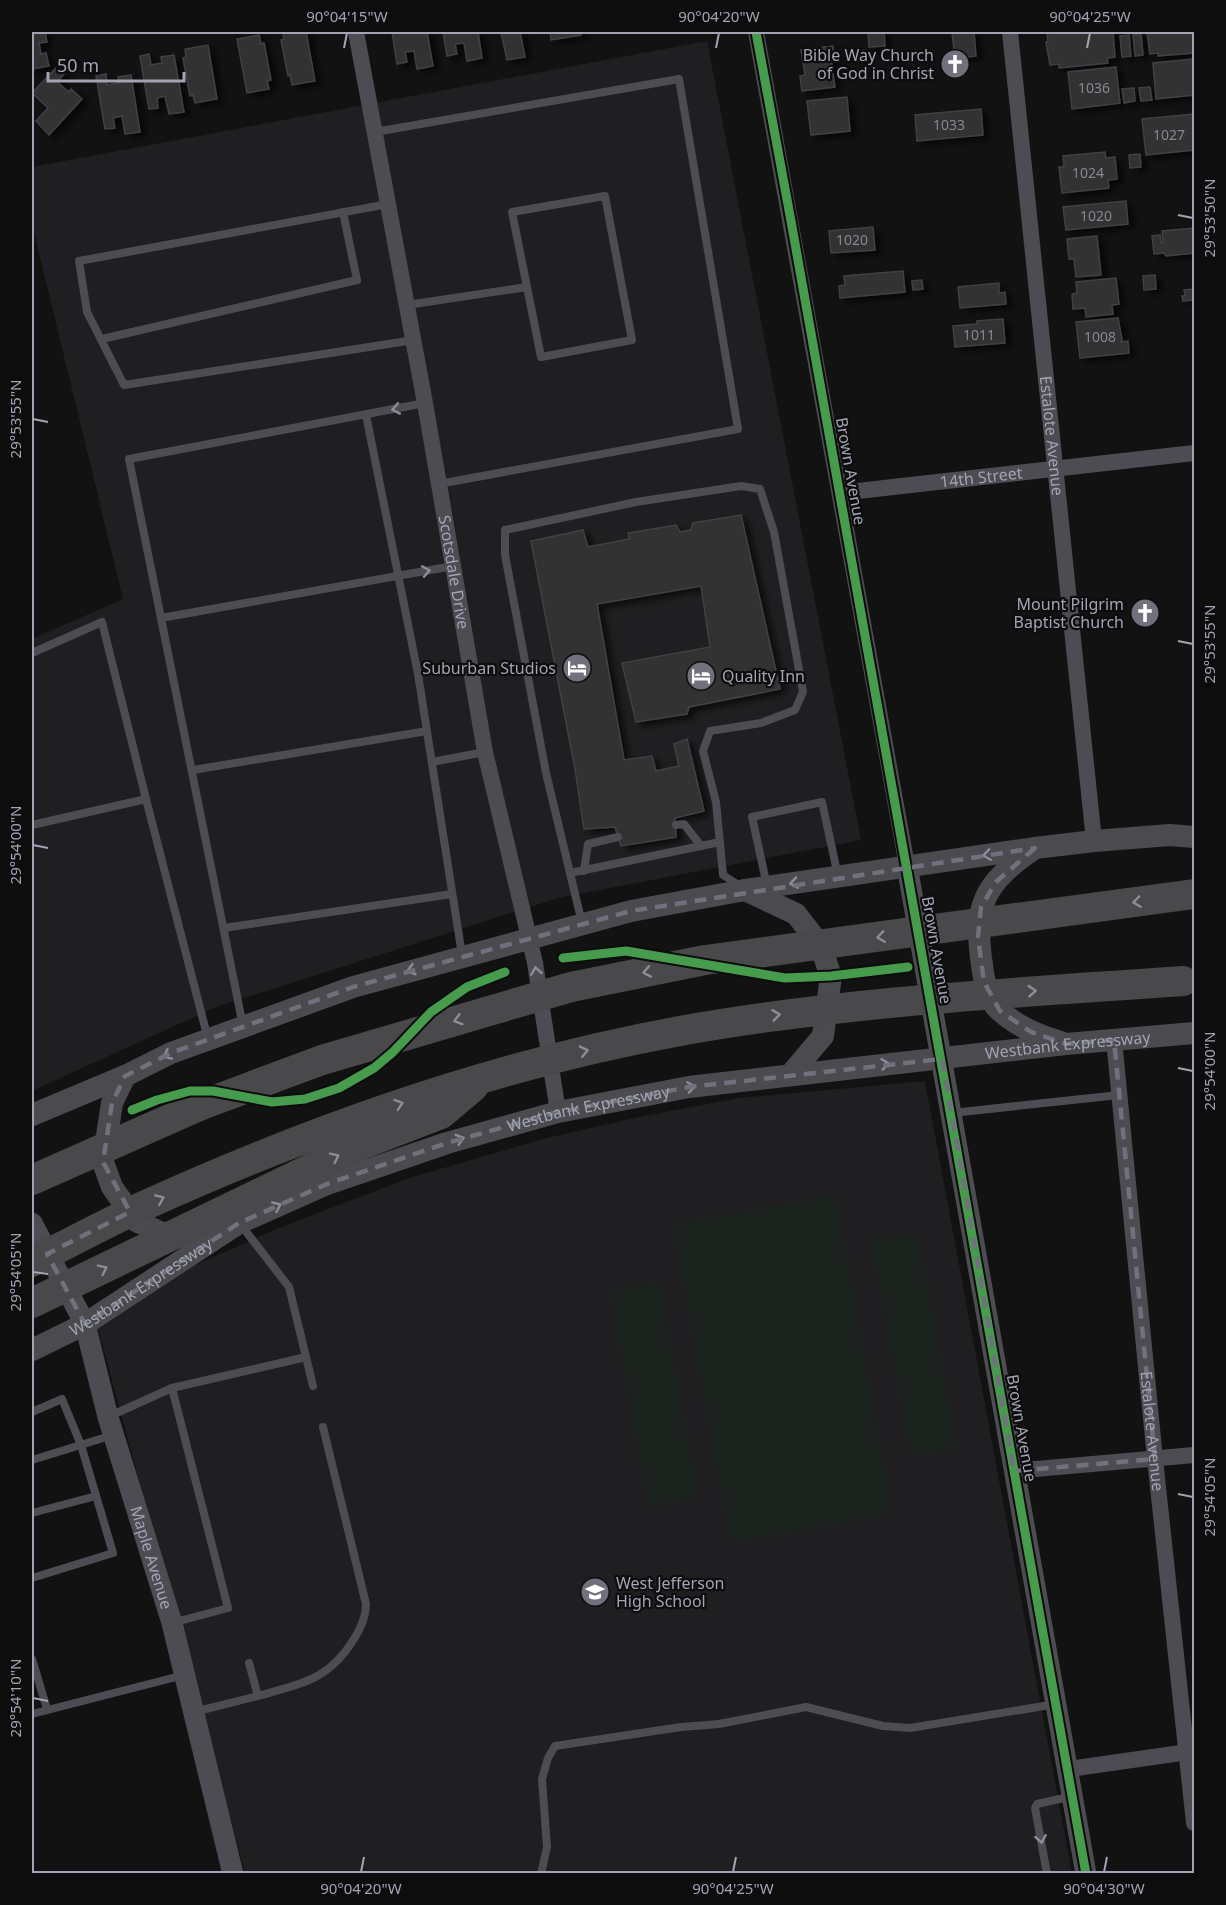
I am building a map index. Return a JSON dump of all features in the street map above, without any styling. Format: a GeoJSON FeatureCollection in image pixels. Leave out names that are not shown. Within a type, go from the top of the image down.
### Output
{"type":"FeatureCollection","features":[{"type":"Feature","properties":{"kind":"highway"},"geometry":{"type":"LineString","coordinates":[[32,1180],[199,1106],[322,1060],[571,987],[705,960],[1194,894]]}},
{"type":"Feature","properties":{"kind":"highway"},"geometry":{"type":"LineString","coordinates":[[38,1256],[252,1159],[372,1113],[487,1076],[581,1052],[678,1031],[764,1017],[901,1000],[1194,981]]}},
{"type":"Feature","properties":{"kind":"highway"},"geometry":{"type":"LineString","coordinates":[[32,1303],[353,1148],[441,1113],[487,1076]]}},
{"type":"Feature","properties":{"kind":"highway"},"geometry":{"type":"LineString","coordinates":[[32,1163],[97,1134],[199,1106]]}},
{"type":"Feature","properties":{"kind":"main road"},"geometry":{"type":"LineString","coordinates":[[32,1115],[125,1076],[171,1053],[353,987],[631,911],[838,876],[1035,848],[1170,835],[1194,837]]}},
{"type":"Feature","properties":{"kind":"main road"},"geometry":{"type":"LineString","coordinates":[[1035,848],[996,882],[981,907],[978,937],[984,982],[995,1005],[1019,1026],[1066,1044]]}},
{"type":"Feature","properties":{"kind":"main road"},"geometry":{"type":"LineString","coordinates":[[756,889],[796,914],[820,945],[831,976],[823,1036],[790,1075]]}},
{"type":"Feature","properties":{"kind":"main road","name":"Westbank Expressway"},"geometry":{"type":"LineString","coordinates":[[32,1350],[85,1324],[239,1223],[327,1184],[447,1143],[558,1112],[689,1086],[1066,1044],[1194,1033]]}},
{"type":"Feature","properties":{"kind":"main road"},"geometry":{"type":"LineString","coordinates":[[125,1076],[112,1103],[103,1162],[112,1186],[136,1221],[162,1233],[215,1239]]}},
{"type":"Feature","properties":{"kind":"street","name":"Scotsdale Drive"},"geometry":{"type":"LineString","coordinates":[[356,32],[414,340],[485,753],[535,963],[558,1112]]}},
{"type":"Feature","properties":{"kind":"street","name":"Brown Avenue"},"geometry":{"type":"LineString","coordinates":[[756,32],[942,1059],[1086,1874]]}},
{"type":"Feature","properties":{"kind":"street","name":"Estalote Avenue"},"geometry":{"type":"LineString","coordinates":[[1010,32],[1094,841]]}},
{"type":"Feature","properties":{"kind":"street","name":"14th Street"},"geometry":{"type":"LineString","coordinates":[[840,493],[1194,453]]}},
{"type":"Feature","properties":{"kind":"street"},"geometry":{"type":"LineString","coordinates":[[1170,835],[1194,831]]}},
{"type":"Feature","properties":{"kind":"street","name":"Estalote Avenue"},"geometry":{"type":"LineString","coordinates":[[1114,1040],[1155,1459],[1194,1823]]}},
{"type":"Feature","properties":{"kind":"street","name":"Maple Avenue"},"geometry":{"type":"LineString","coordinates":[[32,1223],[38,1256],[85,1324],[111,1426],[172,1623],[233,1874]]}},
{"type":"Feature","properties":{"kind":"street"},"geometry":{"type":"LineString","coordinates":[[1014,1471],[1194,1455]]}},
{"type":"Feature","properties":{"kind":"street"},"geometry":{"type":"LineString","coordinates":[[1069,1769],[1188,1752]]}},
{"type":"Feature","properties":{"kind":"lane"},"geometry":{"type":"LineString","coordinates":[[375,132],[679,79],[738,429],[439,484]]}},
{"type":"Feature","properties":{"kind":"lane"},"geometry":{"type":"LineString","coordinates":[[605,196],[632,340],[541,357],[527,287],[512,212],[605,196]]}},
{"type":"Feature","properties":{"kind":"lane"},"geometry":{"type":"LineString","coordinates":[[388,204],[79,261],[87,312],[124,384],[414,340]]}},
{"type":"Feature","properties":{"kind":"lane"},"geometry":{"type":"LineString","coordinates":[[102,339],[357,280],[343,212]]}},
{"type":"Feature","properties":{"kind":"lane"},"geometry":{"type":"LineString","coordinates":[[407,305],[527,287]]}},
{"type":"Feature","properties":{"kind":"lane"},"geometry":{"type":"LineString","coordinates":[[243,1027],[129,459],[425,404]]}},
{"type":"Feature","properties":{"kind":"lane"},"geometry":{"type":"LineString","coordinates":[[366,415],[418,674],[462,956]]}},
{"type":"Feature","properties":{"kind":"lane"},"geometry":{"type":"LineString","coordinates":[[582,924],[546,773],[505,555],[505,530],[636,502],[741,486],[760,489],[774,532],[803,692],[795,710],[761,723],[710,730],[703,751],[716,802],[723,874],[756,889],[752,817],[822,802],[838,876]]}},
{"type":"Feature","properties":{"kind":"lane"},"geometry":{"type":"LineString","coordinates":[[161,618],[453,566]]}},
{"type":"Feature","properties":{"kind":"lane"},"geometry":{"type":"LineString","coordinates":[[32,653],[102,622],[208,1040]]}},
{"type":"Feature","properties":{"kind":"lane"},"geometry":{"type":"LineString","coordinates":[[193,770],[427,731]]}},
{"type":"Feature","properties":{"kind":"lane"},"geometry":{"type":"LineString","coordinates":[[432,762],[485,753]]}},
{"type":"Feature","properties":{"kind":"lane"},"geometry":{"type":"LineString","coordinates":[[32,825],[146,799]]}},
{"type":"Feature","properties":{"kind":"lane"},"geometry":{"type":"LineString","coordinates":[[676,825],[684,824],[701,846]]}},
{"type":"Feature","properties":{"kind":"lane"},"geometry":{"type":"LineString","coordinates":[[584,871],[588,844],[618,837]]}},
{"type":"Feature","properties":{"kind":"lane"},"geometry":{"type":"LineString","coordinates":[[570,873],[720,842]]}},
{"type":"Feature","properties":{"kind":"lane"},"geometry":{"type":"LineString","coordinates":[[224,928],[452,894]]}},
{"type":"Feature","properties":{"kind":"lane"},"geometry":{"type":"LineString","coordinates":[[951,1113],[1119,1095]]}},
{"type":"Feature","properties":{"kind":"lane"},"geometry":{"type":"LineString","coordinates":[[239,1223],[289,1287],[313,1386]]}},
{"type":"Feature","properties":{"kind":"lane"},"geometry":{"type":"LineString","coordinates":[[32,1461],[81,1445],[172,1388],[306,1357]]}},
{"type":"Feature","properties":{"kind":"lane"},"geometry":{"type":"LineString","coordinates":[[172,1388],[228,1608],[172,1623]]}},
{"type":"Feature","properties":{"kind":"lane"},"geometry":{"type":"LineString","coordinates":[[32,1412],[62,1399],[81,1445],[113,1553],[32,1578]]}},
{"type":"Feature","properties":{"kind":"lane"},"geometry":{"type":"LineString","coordinates":[[194,1712],[309,1682],[327,1672],[345,1654],[366,1615],[366,1604],[323,1427]]}},
{"type":"Feature","properties":{"kind":"lane"},"geometry":{"type":"LineString","coordinates":[[32,1513],[96,1496]]}},
{"type":"Feature","properties":{"kind":"lane"},"geometry":{"type":"LineString","coordinates":[[32,1659],[47,1709]]}},
{"type":"Feature","properties":{"kind":"lane"},"geometry":{"type":"LineString","coordinates":[[249,1663],[258,1696]]}},
{"type":"Feature","properties":{"kind":"lane"},"geometry":{"type":"LineString","coordinates":[[32,1714],[185,1675]]}},
{"type":"Feature","properties":{"kind":"lane"},"geometry":{"type":"LineString","coordinates":[[541,1874],[548,1846],[542,1779],[548,1758],[555,1746],[681,1727],[719,1724],[806,1707],[883,1726],[910,1728],[1056,1704]]}},
{"type":"Feature","properties":{"kind":"lane"},"geometry":{"type":"LineString","coordinates":[[1047,1874],[1035,1808],[1037,1804],[1073,1796]]}},
{"type":"Feature","properties":{"kind":"highlighted area"},"geometry":{"type":"Polygon","coordinates":[[[1035,848],[996,882],[981,907],[978,937],[984,982],[1000,1011],[1031,1032],[1066,1044],[1114,1040],[1155,1459],[1014,1471],[942,1059],[689,1087],[558,1112],[447,1143],[327,1184],[239,1223],[85,1324],[47,1254],[130,1212],[103,1162],[112,1103],[125,1076],[171,1053],[353,987],[631,911],[1035,848]]]}},
{"type":"Feature","properties":{"kind":"shaded area"},"geometry":{"type":"Polygon","coordinates":[[[707,41],[861,840],[558,898],[216,1007],[32,1091],[32,639],[123,599],[32,224],[32,167],[707,41]]]}},
{"type":"Feature","properties":{"kind":"shaded area","name":"West Jefferson High School"},"geometry":{"type":"Polygon","coordinates":[[[925,1081],[1072,1873],[245,1873],[93,1310],[279,1228],[409,1178],[547,1138],[739,1098],[925,1081]]]}},
{"type":"Feature","properties":{"kind":"shaded area"},"geometry":{"type":"Polygon","coordinates":[[[832,1196],[838,1207],[890,1498],[887,1515],[734,1543],[727,1528],[674,1236],[676,1223],[832,1196]]]}},
{"type":"Feature","properties":{"kind":"shaded area"},"geometry":{"type":"Polygon","coordinates":[[[919,1236],[957,1449],[911,1456],[870,1240],[919,1236]]]}},
{"type":"Feature","properties":{"kind":"shaded area"},"geometry":{"type":"Polygon","coordinates":[[[660,1282],[698,1495],[648,1509],[610,1290],[660,1282]]]}},
{"type":"Feature","properties":{"kind":"building"},"geometry":{"type":"Polygon","coordinates":[[[32,32],[45,32],[47,42],[39,43],[41,54],[46,53],[49,66],[32,69],[32,32]]]}},
{"type":"Feature","properties":{"kind":"building"},"geometry":{"type":"Polygon","coordinates":[[[283,32],[306,32],[315,81],[292,85],[281,40],[284,39],[283,32]]]}},
{"type":"Feature","properties":{"kind":"building"},"geometry":{"type":"Polygon","coordinates":[[[392,32],[427,32],[433,66],[417,69],[414,51],[405,52],[407,62],[397,64],[392,32]]]}},
{"type":"Feature","properties":{"kind":"building"},"geometry":{"type":"Polygon","coordinates":[[[443,32],[478,32],[482,58],[467,61],[464,43],[455,44],[457,54],[447,56],[443,32]]]}},
{"type":"Feature","properties":{"kind":"building"},"geometry":{"type":"Polygon","coordinates":[[[501,32],[520,32],[525,57],[507,60],[501,32]]]}},
{"type":"Feature","properties":{"kind":"building"},"geometry":{"type":"Polygon","coordinates":[[[550,32],[588,32],[551,40],[550,32]]]}},
{"type":"Feature","properties":{"kind":"building"},"geometry":{"type":"Polygon","coordinates":[[[868,32],[884,32],[885,46],[869,47],[868,32]]]}},
{"type":"Feature","properties":{"kind":"building"},"geometry":{"type":"Polygon","coordinates":[[[952,32],[974,32],[976,56],[955,58],[952,32]]]}},
{"type":"Feature","properties":{"kind":"building"},"geometry":{"type":"Polygon","coordinates":[[[1047,32],[1113,32],[1115,57],[1107,58],[1108,63],[1059,68],[1059,64],[1050,65],[1046,42],[1048,42],[1047,32]]]}},
{"type":"Feature","properties":{"kind":"building"},"geometry":{"type":"Polygon","coordinates":[[[1147,32],[1194,32],[1194,53],[1158,56],[1158,53],[1150,54],[1147,32]]]}},
{"type":"Feature","properties":{"kind":"building"},"geometry":{"type":"Polygon","coordinates":[[[1141,34],[1143,55],[1135,56],[1133,35],[1141,34]]]}},
{"type":"Feature","properties":{"kind":"building"},"geometry":{"type":"Polygon","coordinates":[[[259,35],[261,44],[264,43],[271,80],[267,81],[269,89],[247,93],[237,39],[259,35]]]}},
{"type":"Feature","properties":{"kind":"building"},"geometry":{"type":"Polygon","coordinates":[[[1129,35],[1131,56],[1122,57],[1120,36],[1129,35]]]}},
{"type":"Feature","properties":{"kind":"building"},"geometry":{"type":"Polygon","coordinates":[[[208,45],[217,99],[195,103],[193,95],[190,96],[183,58],[186,57],[185,49],[208,45]]]}},
{"type":"Feature","properties":{"kind":"building"},"geometry":{"type":"Polygon","coordinates":[[[833,46],[834,59],[831,60],[835,87],[802,91],[800,76],[805,75],[801,50],[833,46]]]}},
{"type":"Feature","properties":{"kind":"building"},"geometry":{"type":"Polygon","coordinates":[[[149,54],[151,65],[162,63],[161,57],[174,55],[184,112],[169,114],[165,96],[157,98],[158,108],[149,109],[140,56],[149,54]]]}},
{"type":"Feature","properties":{"kind":"building"},"geometry":{"type":"Polygon","coordinates":[[[1194,59],[1194,95],[1156,99],[1153,63],[1194,59]]]}},
{"type":"Feature","properties":{"kind":"building"},"geometry":{"type":"Polygon","coordinates":[[[1116,67],[1120,103],[1072,109],[1068,72],[1116,67]]]}},
{"type":"Feature","properties":{"kind":"building"},"geometry":{"type":"Polygon","coordinates":[[[56,68],[64,74],[57,82],[69,92],[71,89],[82,99],[49,135],[36,121],[48,108],[32,93],[56,68]]]}},
{"type":"Feature","properties":{"kind":"building"},"geometry":{"type":"Polygon","coordinates":[[[106,74],[107,85],[119,83],[118,77],[131,75],[140,132],[125,134],[122,116],[113,118],[115,128],[105,129],[96,76],[106,74]]]}},
{"type":"Feature","properties":{"kind":"building"},"geometry":{"type":"Polygon","coordinates":[[[1150,87],[1152,100],[1141,101],[1139,88],[1150,87]]]}},
{"type":"Feature","properties":{"kind":"building"},"geometry":{"type":"Polygon","coordinates":[[[1134,88],[1135,101],[1124,103],[1122,89],[1134,88]]]}},
{"type":"Feature","properties":{"kind":"building"},"geometry":{"type":"Polygon","coordinates":[[[847,97],[850,131],[811,135],[807,101],[847,97]]]}},
{"type":"Feature","properties":{"kind":"building"},"geometry":{"type":"Polygon","coordinates":[[[981,109],[983,135],[917,141],[915,115],[981,109]]]}},
{"type":"Feature","properties":{"kind":"building"},"geometry":{"type":"Polygon","coordinates":[[[1194,114],[1194,150],[1146,155],[1142,119],[1194,114]]]}},
{"type":"Feature","properties":{"kind":"building"},"geometry":{"type":"Polygon","coordinates":[[[1105,152],[1106,158],[1115,157],[1117,179],[1108,180],[1109,188],[1062,193],[1059,167],[1064,167],[1063,156],[1105,152]]]}},
{"type":"Feature","properties":{"kind":"building"},"geometry":{"type":"Polygon","coordinates":[[[1140,154],[1141,167],[1130,168],[1129,155],[1140,154]]]}},
{"type":"Feature","properties":{"kind":"building"},"geometry":{"type":"Polygon","coordinates":[[[1126,201],[1128,224],[1066,230],[1063,207],[1126,201]]]}},
{"type":"Feature","properties":{"kind":"building"},"geometry":{"type":"Polygon","coordinates":[[[873,227],[875,250],[831,253],[829,231],[873,227]]]}},
{"type":"Feature","properties":{"kind":"building"},"geometry":{"type":"Polygon","coordinates":[[[1194,228],[1194,253],[1166,256],[1164,253],[1154,254],[1152,236],[1160,235],[1161,243],[1163,243],[1162,231],[1194,228]]]}},
{"type":"Feature","properties":{"kind":"building"},"geometry":{"type":"Polygon","coordinates":[[[1097,236],[1101,275],[1076,277],[1074,259],[1069,259],[1067,239],[1097,236]]]}},
{"type":"Feature","properties":{"kind":"building"},"geometry":{"type":"Polygon","coordinates":[[[903,271],[905,292],[840,298],[839,286],[845,285],[844,276],[903,271]]]}},
{"type":"Feature","properties":{"kind":"building"},"geometry":{"type":"Polygon","coordinates":[[[1155,275],[1156,289],[1144,290],[1143,276],[1155,275]]]}},
{"type":"Feature","properties":{"kind":"building"},"geometry":{"type":"Polygon","coordinates":[[[1116,278],[1119,304],[1112,305],[1113,314],[1086,317],[1085,308],[1073,309],[1072,294],[1077,293],[1076,282],[1116,278]]]}},
{"type":"Feature","properties":{"kind":"building"},"geometry":{"type":"Polygon","coordinates":[[[922,280],[923,289],[913,290],[912,281],[922,280]]]}},
{"type":"Feature","properties":{"kind":"building"},"geometry":{"type":"Polygon","coordinates":[[[999,283],[999,293],[1005,292],[1006,304],[960,308],[958,287],[999,283]]]}},
{"type":"Feature","properties":{"kind":"building"},"geometry":{"type":"Polygon","coordinates":[[[1194,289],[1194,300],[1183,301],[1184,290],[1194,289]]]}},
{"type":"Feature","properties":{"kind":"building"},"geometry":{"type":"Polygon","coordinates":[[[1118,318],[1121,342],[1128,341],[1129,353],[1080,358],[1076,322],[1118,318]]]}},
{"type":"Feature","properties":{"kind":"building"},"geometry":{"type":"Polygon","coordinates":[[[1003,319],[1005,343],[955,347],[953,326],[1003,319]]]}},
{"type":"Feature","properties":{"kind":"building","name":"Quality Inn"},"geometry":{"type":"Polygon","coordinates":[[[741,515],[780,689],[689,707],[687,714],[636,722],[622,663],[710,647],[701,586],[597,604],[624,760],[652,756],[656,771],[679,766],[674,744],[687,739],[704,811],[675,818],[676,837],[621,846],[615,827],[584,829],[575,769],[531,541],[583,530],[588,547],[629,539],[628,533],[676,525],[680,532],[691,530],[693,523],[741,515]]]}},
{"type":"Feature","properties":{"kind":"cycle path"},"geometry":{"type":"LineString","coordinates":[[756,32],[1086,1874]]}},
{"type":"Feature","properties":{"kind":"cycle path"},"geometry":{"type":"LineString","coordinates":[[563,958],[626,951],[785,978],[831,976],[908,967]]}},
{"type":"Feature","properties":{"kind":"cycle path"},"geometry":{"type":"LineString","coordinates":[[132,1110],[190,1091],[213,1091],[272,1102],[305,1099],[339,1088],[374,1068],[393,1052],[431,1012],[467,987],[505,972]]}},
{"type":"Feature","properties":{"kind":"place","name":"Bible Way Church of God in Christ"},"geometry":{"type":"Point","coordinates":[955,64]}},
{"type":"Feature","properties":{"kind":"place","name":"Mount Pilgrim Baptist Church"},"geometry":{"type":"Point","coordinates":[1145,613]}},
{"type":"Feature","properties":{"kind":"place","name":"Suburban Studios"},"geometry":{"type":"Point","coordinates":[577,668]}},
{"type":"Feature","properties":{"kind":"place","name":"Quality Inn"},"geometry":{"type":"Point","coordinates":[701,676]}},
{"type":"Feature","properties":{"kind":"place","name":"West Jefferson High School"},"geometry":{"type":"Point","coordinates":[595,1592]}}]}
